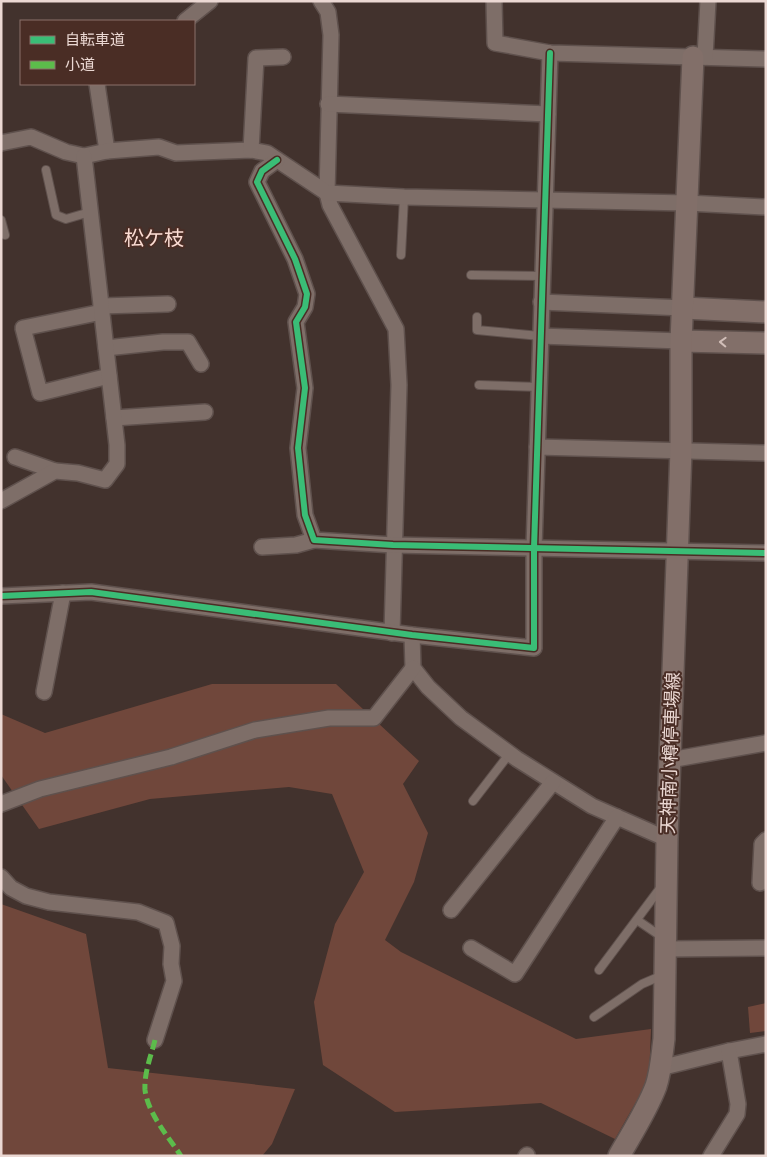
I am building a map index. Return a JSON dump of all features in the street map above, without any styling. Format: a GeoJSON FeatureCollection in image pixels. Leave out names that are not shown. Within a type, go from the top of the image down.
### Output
{"type":"FeatureCollection","features":[{"type":"Feature","properties":{"kind":"main road","name":"天神南小樽停車場線"},"geometry":{"type":"LineString","coordinates":[[619,1156],[643,1115],[656,1085],[664,1039],[667,839],[681,450],[681,341],[684,308],[687,203],[699,57]]}},
{"type":"Feature","properties":{"kind":"main road"},"geometry":{"type":"LineString","coordinates":[[684,308],[766,312]]}},
{"type":"Feature","properties":{"kind":"main road"},"geometry":{"type":"LineString","coordinates":[[681,341],[766,343]]}},
{"type":"Feature","properties":{"kind":"street"},"geometry":{"type":"LineString","coordinates":[[186,20],[210,1]]}},
{"type":"Feature","properties":{"kind":"street"},"geometry":{"type":"LineString","coordinates":[[321,1],[328,12],[330,35],[327,193],[330,205],[396,329],[399,385],[392,632]]}},
{"type":"Feature","properties":{"kind":"street"},"geometry":{"type":"LineString","coordinates":[[494,1],[495,44],[550,53],[766,59]]}},
{"type":"Feature","properties":{"kind":"street"},"geometry":{"type":"LineString","coordinates":[[699,57],[708,1]]}},
{"type":"Feature","properties":{"kind":"street"},"geometry":{"type":"LineString","coordinates":[[2,597],[90,592],[412,635],[534,648],[534,548],[538,387],[550,53]]}},
{"type":"Feature","properties":{"kind":"street"},"geometry":{"type":"LineString","coordinates":[[251,150],[256,58],[283,57]]}},
{"type":"Feature","properties":{"kind":"street"},"geometry":{"type":"LineString","coordinates":[[97,85],[107,151]]}},
{"type":"Feature","properties":{"kind":"street"},"geometry":{"type":"LineString","coordinates":[[328,104],[548,114]]}},
{"type":"Feature","properties":{"kind":"street"},"geometry":{"type":"LineString","coordinates":[[1,143],[30,137],[66,152],[84,156],[107,151],[159,147],[176,153],[251,150],[267,153],[327,193],[404,197],[544,199],[766,207]]}},
{"type":"Feature","properties":{"kind":"street"},"geometry":{"type":"LineString","coordinates":[[15,457],[55,471],[78,473],[105,480],[117,464],[117,445],[84,156]]}},
{"type":"Feature","properties":{"kind":"street"},"geometry":{"type":"LineString","coordinates":[[277,160],[262,171],[257,182],[294,259],[307,294],[305,306],[296,322],[305,388],[298,448],[305,515],[314,540]]}},
{"type":"Feature","properties":{"kind":"street"},"geometry":{"type":"LineString","coordinates":[[541,302],[684,308]]}},
{"type":"Feature","properties":{"kind":"street"},"geometry":{"type":"LineString","coordinates":[[109,376],[40,393],[23,328],[101,309],[168,304]]}},
{"type":"Feature","properties":{"kind":"street"},"geometry":{"type":"LineString","coordinates":[[540,336],[681,341]]}},
{"type":"Feature","properties":{"kind":"street"},"geometry":{"type":"LineString","coordinates":[[106,348],[163,342],[188,342],[202,364]]}},
{"type":"Feature","properties":{"kind":"street"},"geometry":{"type":"LineString","coordinates":[[114,418],[206,412]]}},
{"type":"Feature","properties":{"kind":"street"},"geometry":{"type":"LineString","coordinates":[[537,447],[766,453]]}},
{"type":"Feature","properties":{"kind":"street"},"geometry":{"type":"LineString","coordinates":[[1,500],[55,471]]}},
{"type":"Feature","properties":{"kind":"street"},"geometry":{"type":"LineString","coordinates":[[262,548],[296,545],[314,540],[393,545],[766,553]]}},
{"type":"Feature","properties":{"kind":"street"},"geometry":{"type":"LineString","coordinates":[[44,692],[62,593]]}},
{"type":"Feature","properties":{"kind":"street"},"geometry":{"type":"LineString","coordinates":[[412,635],[413,668],[428,687],[461,718],[553,782],[592,806],[667,839]]}},
{"type":"Feature","properties":{"kind":"street"},"geometry":{"type":"LineString","coordinates":[[1,804],[40,788],[171,757],[255,730],[328,718],[374,718],[413,668]]}},
{"type":"Feature","properties":{"kind":"street"},"geometry":{"type":"LineString","coordinates":[[670,760],[766,743]]}},
{"type":"Feature","properties":{"kind":"street"},"geometry":{"type":"LineString","coordinates":[[451,910],[553,782]]}},
{"type":"Feature","properties":{"kind":"street"},"geometry":{"type":"LineString","coordinates":[[471,948],[515,974],[618,817]]}},
{"type":"Feature","properties":{"kind":"street"},"geometry":{"type":"LineString","coordinates":[[760,883],[762,844],[766,840]]}},
{"type":"Feature","properties":{"kind":"street"},"geometry":{"type":"LineString","coordinates":[[1,877],[11,888],[26,896],[49,902],[138,912],[166,923],[172,946],[171,964],[174,981],[155,1040]]}},
{"type":"Feature","properties":{"kind":"street"},"geometry":{"type":"LineString","coordinates":[[665,944],[766,948]]}},
{"type":"Feature","properties":{"kind":"street"},"geometry":{"type":"LineString","coordinates":[[660,1068],[766,1044]]}},
{"type":"Feature","properties":{"kind":"street"},"geometry":{"type":"LineString","coordinates":[[711,1156],[737,1114],[738,1104],[729,1051]]}},
{"type":"Feature","properties":{"kind":"lane"},"geometry":{"type":"LineString","coordinates":[[46,170],[56,215],[66,219],[90,212]]}},
{"type":"Feature","properties":{"kind":"lane"},"geometry":{"type":"LineString","coordinates":[[401,255],[404,197]]}},
{"type":"Feature","properties":{"kind":"lane"},"geometry":{"type":"LineString","coordinates":[[1,220],[5,235]]}},
{"type":"Feature","properties":{"kind":"lane"},"geometry":{"type":"LineString","coordinates":[[471,275],[542,276]]}},
{"type":"Feature","properties":{"kind":"lane"},"geometry":{"type":"LineString","coordinates":[[477,317],[477,330],[540,336]]}},
{"type":"Feature","properties":{"kind":"lane"},"geometry":{"type":"LineString","coordinates":[[479,385],[538,387]]}},
{"type":"Feature","properties":{"kind":"lane"},"geometry":{"type":"LineString","coordinates":[[473,801],[510,753]]}},
{"type":"Feature","properties":{"kind":"lane"},"geometry":{"type":"LineString","coordinates":[[599,970],[666,881]]}},
{"type":"Feature","properties":{"kind":"lane"},"geometry":{"type":"LineString","coordinates":[[637,920],[665,944]]}},
{"type":"Feature","properties":{"kind":"lane"},"geometry":{"type":"LineString","coordinates":[[594,1018],[642,984],[664,974]]}},
{"type":"Feature","properties":{"kind":"shaded area"},"geometry":{"type":"Polygon","coordinates":[[[212,684],[336,684],[419,761],[403,784],[428,833],[414,882],[385,940],[401,952],[576,1039],[651,1029],[649,1079],[615,1139],[541,1103],[395,1112],[323,1065],[314,1002],[335,924],[364,872],[332,794],[289,787],[150,799],[39,829],[1,775],[1,714],[45,733],[212,684]]]}},
{"type":"Feature","properties":{"kind":"shaded area"},"geometry":{"type":"Polygon","coordinates":[[[1,904],[86,934],[108,1068],[295,1089],[272,1144],[262,1156],[1,1156],[1,904]]]}},
{"type":"Feature","properties":{"kind":"shaded area"},"geometry":{"type":"Polygon","coordinates":[[[766,1003],[766,1031],[750,1033],[748,1007],[766,1003]]]}},
{"type":"Feature","properties":{"kind":"marked path"},"geometry":{"type":"LineString","coordinates":[[155,1040],[146,1077],[145,1090],[147,1099],[159,1124],[181,1156]]}},
{"type":"Feature","properties":{"kind":"cycle path"},"geometry":{"type":"LineString","coordinates":[[1,596],[91,592],[412,635],[534,648],[534,548],[550,53]]}},
{"type":"Feature","properties":{"kind":"cycle path"},"geometry":{"type":"LineString","coordinates":[[277,160],[262,171],[257,182],[295,259],[307,294],[305,307],[296,322],[305,388],[298,448],[305,515],[314,540],[393,545],[766,553]]}},
{"type":"Feature","properties":{"kind":"district","name":"松ケ枝"},"geometry":{"type":"Point","coordinates":[154,238]}}]}
